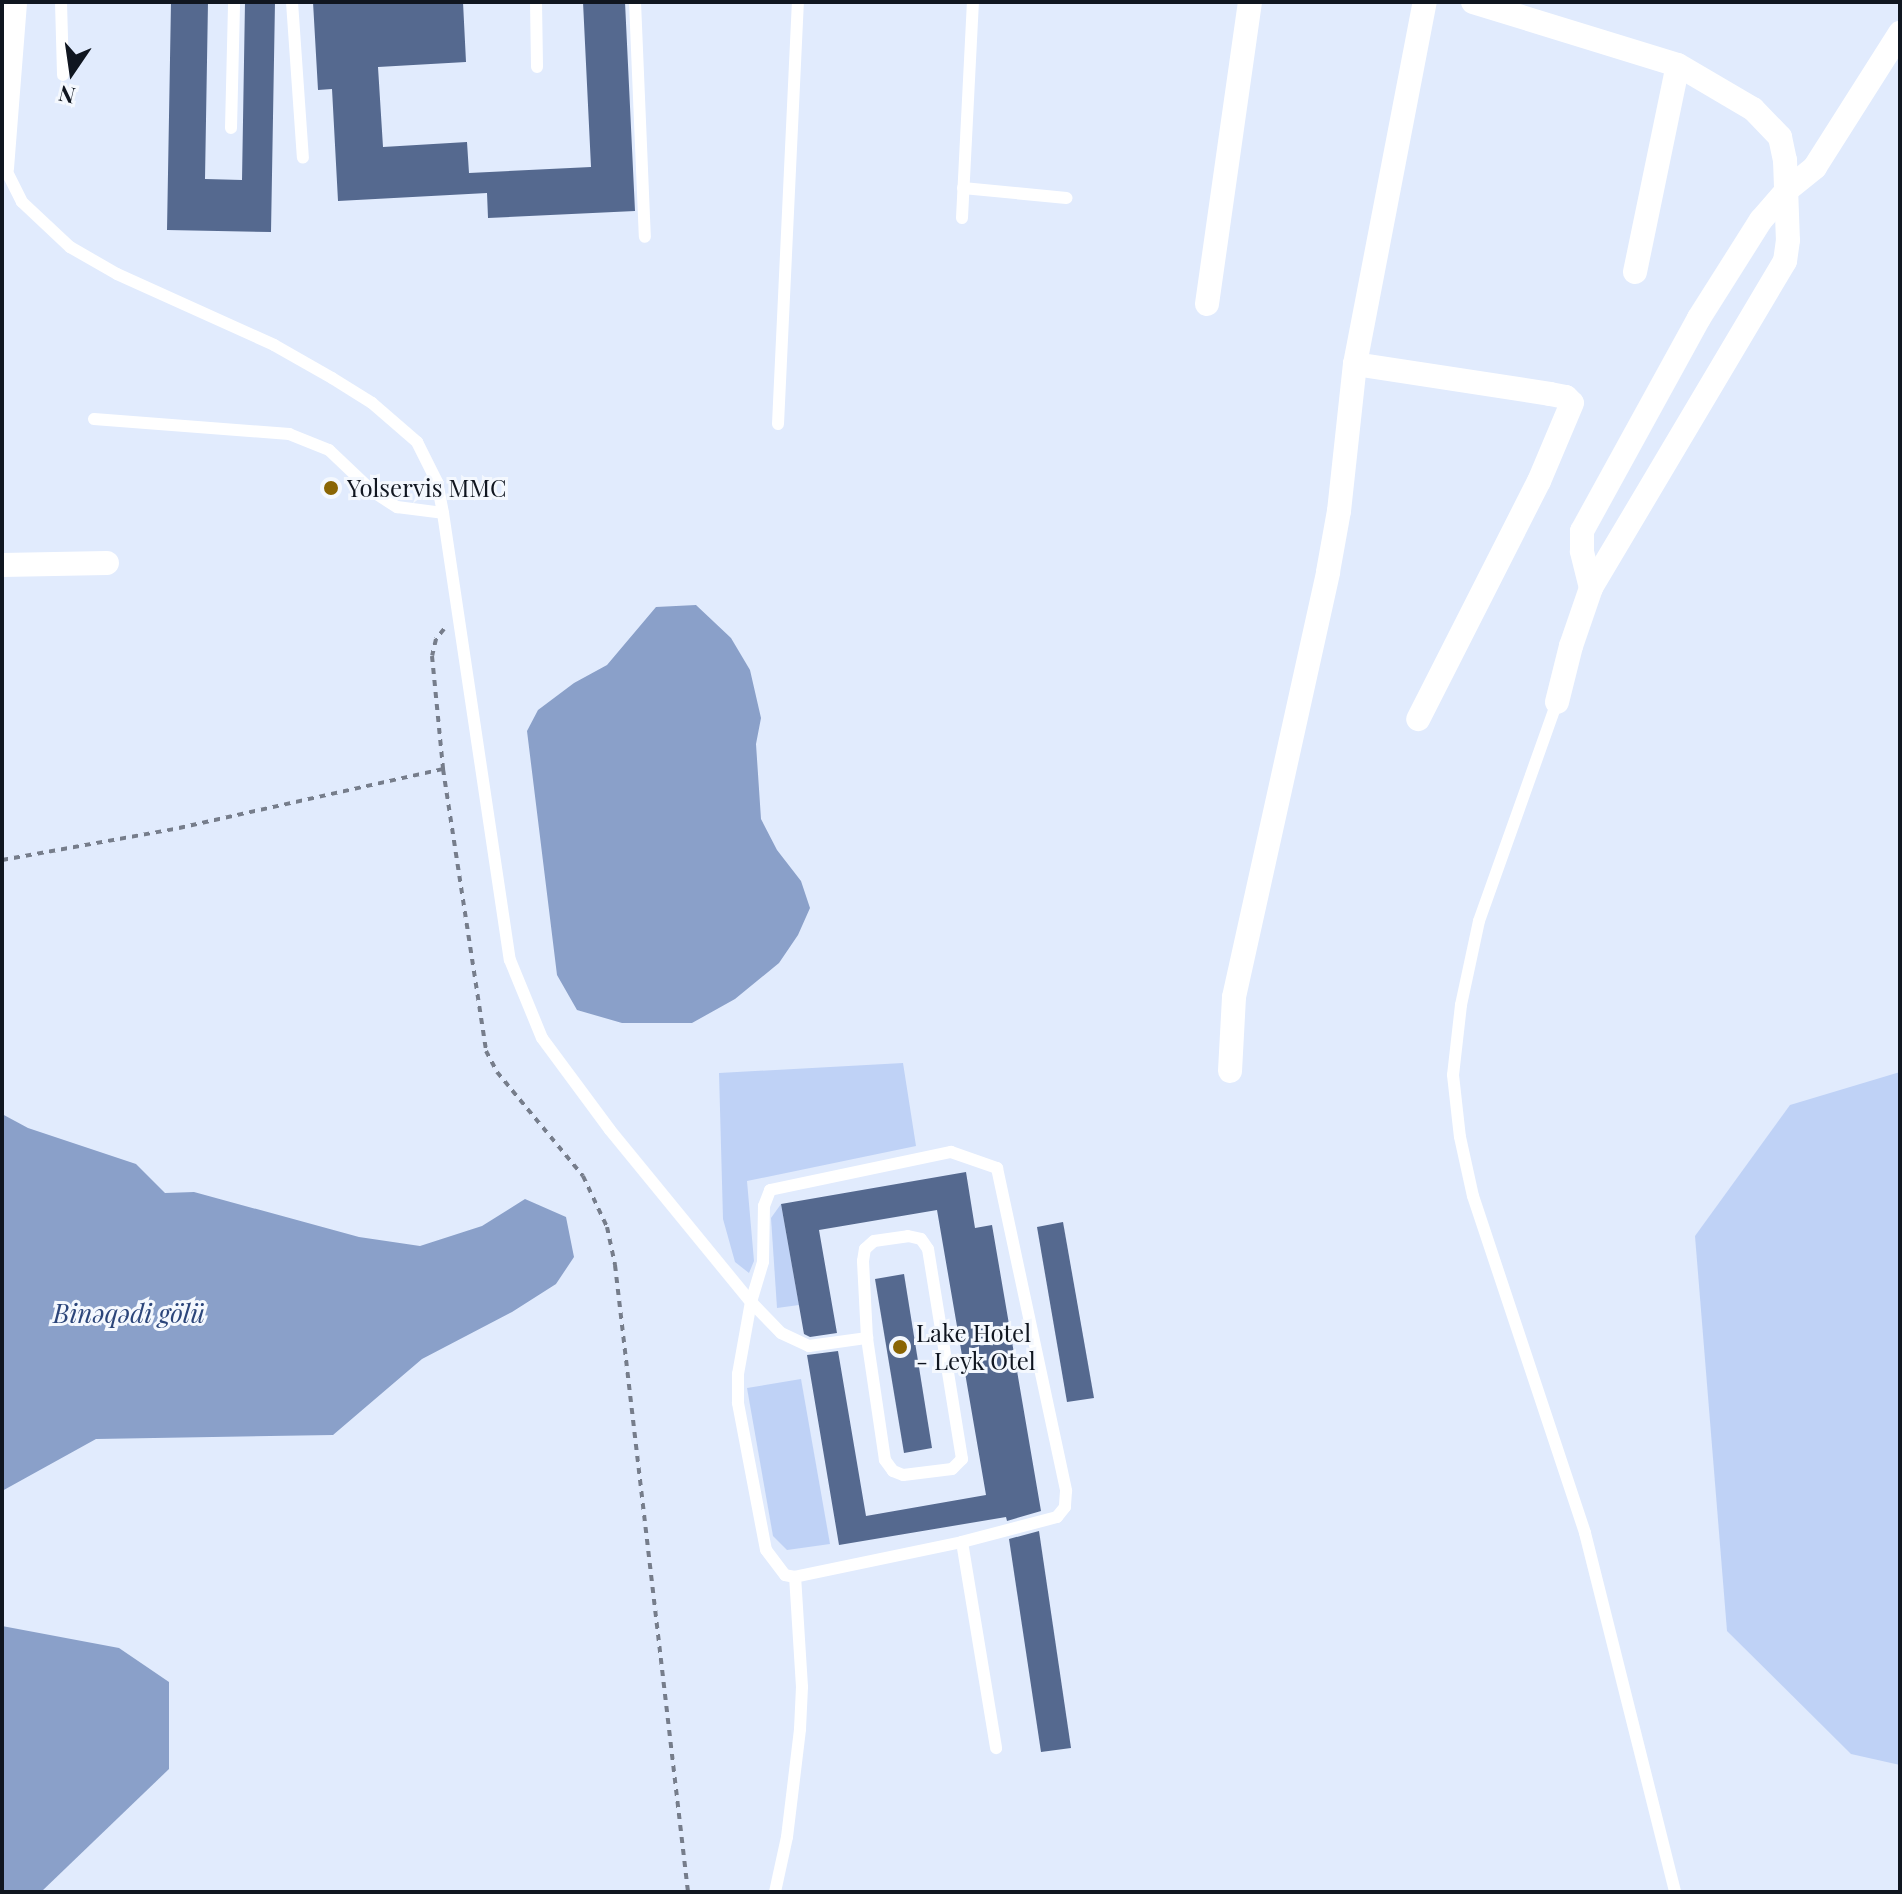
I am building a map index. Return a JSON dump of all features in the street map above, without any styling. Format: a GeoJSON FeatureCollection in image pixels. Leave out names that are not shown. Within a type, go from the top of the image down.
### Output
{"type":"FeatureCollection","features":[{"type":"Feature","properties":{"kind":"street"},"geometry":{"type":"LineString","coordinates":[[3,167],[15,2]]}},
{"type":"Feature","properties":{"kind":"street"},"geometry":{"type":"LineString","coordinates":[[1207,304],[1250,2]]}},
{"type":"Feature","properties":{"kind":"street"},"geometry":{"type":"LineString","coordinates":[[1230,1071],[1234,997],[1339,511],[1355,364],[1425,2]]}},
{"type":"Feature","properties":{"kind":"street"},"geometry":{"type":"LineString","coordinates":[[1473,2],[1678,65],[1753,109],[1780,137],[1787,190],[1785,261],[1591,588],[1571,646],[1557,702]]}},
{"type":"Feature","properties":{"kind":"street"},"geometry":{"type":"LineString","coordinates":[[1591,588],[1582,551],[1582,531],[1699,318],[1761,220],[1787,190],[1815,167],[1900,33]]}},
{"type":"Feature","properties":{"kind":"street"},"geometry":{"type":"LineString","coordinates":[[1635,272],[1678,65]]}},
{"type":"Feature","properties":{"kind":"street"},"geometry":{"type":"LineString","coordinates":[[1355,364],[1558,395],[1572,403],[1539,481],[1418,719]]}},
{"type":"Feature","properties":{"kind":"street"},"geometry":{"type":"LineString","coordinates":[[2,565],[107,563]]}},
{"type":"Feature","properties":{"kind":"lane"},"geometry":{"type":"LineString","coordinates":[[61,2],[63,75]]}},
{"type":"Feature","properties":{"kind":"lane"},"geometry":{"type":"LineString","coordinates":[[231,128],[234,2]]}},
{"type":"Feature","properties":{"kind":"lane"},"geometry":{"type":"LineString","coordinates":[[292,2],[303,158]]}},
{"type":"Feature","properties":{"kind":"lane"},"geometry":{"type":"LineString","coordinates":[[536,2],[537,67]]}},
{"type":"Feature","properties":{"kind":"lane"},"geometry":{"type":"LineString","coordinates":[[635,2],[645,237]]}},
{"type":"Feature","properties":{"kind":"lane"},"geometry":{"type":"LineString","coordinates":[[778,424],[798,2]]}},
{"type":"Feature","properties":{"kind":"lane"},"geometry":{"type":"LineString","coordinates":[[962,218],[973,2]]}},
{"type":"Feature","properties":{"kind":"lane"},"geometry":{"type":"LineString","coordinates":[[3,167],[22,202],[70,247],[117,274],[274,345],[372,403],[417,442],[428,458],[443,513],[510,960],[542,1038],[610,1130],[751,1302],[794,1342],[809,1346],[867,1338]]}},
{"type":"Feature","properties":{"kind":"lane"},"geometry":{"type":"LineString","coordinates":[[963,188],[1067,198]]}},
{"type":"Feature","properties":{"kind":"lane"},"geometry":{"type":"LineString","coordinates":[[94,419],[289,434],[329,450],[372,491],[397,507],[443,513]]}},
{"type":"Feature","properties":{"kind":"lane"},"geometry":{"type":"LineString","coordinates":[[1557,702],[1479,921],[1461,1005],[1453,1075],[1456,1106],[1473,1196],[1585,1533],[1675,1892]]}},
{"type":"Feature","properties":{"kind":"lane"},"geometry":{"type":"LineString","coordinates":[[951,1152],[997,1168],[1066,1491],[1065,1507],[1057,1517],[962,1542],[795,1577],[785,1575],[766,1550],[738,1403],[738,1374],[751,1302],[763,1262],[764,1206],[770,1190],[951,1152]]}},
{"type":"Feature","properties":{"kind":"lane"},"geometry":{"type":"LineString","coordinates":[[908,1236],[921,1239],[928,1249],[960,1443],[962,1459],[952,1469],[903,1475],[893,1471],[885,1460],[867,1338],[865,1249],[874,1241],[908,1236]]}},
{"type":"Feature","properties":{"kind":"lane"},"geometry":{"type":"LineString","coordinates":[[962,1542],[996,1748]]}},
{"type":"Feature","properties":{"kind":"lane"},"geometry":{"type":"LineString","coordinates":[[775,1892],[787,1837],[800,1729],[802,1687],[795,1577]]}},
{"type":"Feature","properties":{"kind":"path"},"geometry":{"type":"LineString","coordinates":[[458,612],[436,639],[432,656],[443,769],[486,1051],[497,1072],[583,1176],[607,1227],[615,1265],[688,1892]]}},
{"type":"Feature","properties":{"kind":"path"},"geometry":{"type":"LineString","coordinates":[[2,860],[179,828],[443,769]]}},
{"type":"Feature","properties":{"kind":"shaded area"},"geometry":{"type":"Polygon","coordinates":[[[903,1063],[916,1146],[747,1181],[754,1261],[749,1273],[735,1262],[723,1219],[719,1073],[903,1063]]]}},
{"type":"Feature","properties":{"kind":"shaded area"},"geometry":{"type":"Polygon","coordinates":[[[1900,1072],[1900,1765],[1851,1754],[1727,1631],[1695,1236],[1790,1105],[1900,1072]]]}},
{"type":"Feature","properties":{"kind":"shaded area"},"geometry":{"type":"Polygon","coordinates":[[[781,1204],[799,1305],[777,1308],[771,1218],[781,1204]]]}},
{"type":"Feature","properties":{"kind":"shaded area"},"geometry":{"type":"Polygon","coordinates":[[[801,1379],[830,1544],[787,1550],[773,1536],[747,1388],[801,1379]]]}},
{"type":"Feature","properties":{"kind":"water"},"geometry":{"type":"Polygon","coordinates":[[[696,605],[731,638],[750,670],[761,718],[756,744],[761,819],[777,850],[801,881],[810,908],[798,935],[779,963],[735,999],[692,1023],[622,1023],[577,1010],[557,975],[527,731],[538,710],[574,683],[607,665],[656,607],[696,605]]]}},
{"type":"Feature","properties":{"kind":"water","name":"Binəqədi gölü"},"geometry":{"type":"Polygon","coordinates":[[[2,1114],[28,1128],[136,1164],[165,1193],[194,1192],[359,1237],[420,1246],[482,1226],[525,1199],[566,1217],[574,1257],[556,1284],[512,1312],[422,1359],[333,1435],[96,1439],[2,1491],[2,1114]]]}},
{"type":"Feature","properties":{"kind":"water"},"geometry":{"type":"Polygon","coordinates":[[[2,1626],[119,1648],[169,1682],[169,1769],[41,1892],[2,1892],[2,1626]]]}},
{"type":"Feature","properties":{"kind":"building"},"geometry":{"type":"Polygon","coordinates":[[[171,2],[208,2],[205,179],[242,180],[245,2],[275,2],[271,232],[167,230],[171,2]]]}},
{"type":"Feature","properties":{"kind":"building"},"geometry":{"type":"Polygon","coordinates":[[[313,2],[463,2],[466,62],[378,67],[383,147],[467,142],[469,173],[591,167],[583,2],[625,2],[635,211],[488,218],[487,193],[338,201],[332,89],[318,90],[313,2]]]}},
{"type":"Feature","properties":{"kind":"building"},"geometry":{"type":"Polygon","coordinates":[[[966,1172],[975,1228],[992,1225],[1041,1511],[1007,1521],[1006,1517],[839,1545],[807,1355],[838,1351],[866,1516],[986,1495],[937,1210],[819,1230],[837,1333],[810,1337],[804,1334],[781,1204],[966,1172]]]}},
{"type":"Feature","properties":{"kind":"building"},"geometry":{"type":"Polygon","coordinates":[[[1063,1222],[1094,1398],[1067,1402],[1037,1227],[1063,1222]]]}},
{"type":"Feature","properties":{"kind":"building"},"geometry":{"type":"Polygon","coordinates":[[[904,1274],[932,1448],[904,1453],[875,1279],[904,1274]]]}},
{"type":"Feature","properties":{"kind":"building"},"geometry":{"type":"Polygon","coordinates":[[[1039,1531],[1071,1748],[1041,1752],[1009,1539],[1039,1531]]]}},
{"type":"Feature","properties":{"kind":"place","name":"Yolservis MMC"},"geometry":{"type":"Point","coordinates":[331,488]}},
{"type":"Feature","properties":{"kind":"place","name":"Lake Hotel - Leyk Otel"},"geometry":{"type":"Point","coordinates":[900,1347]}}]}
